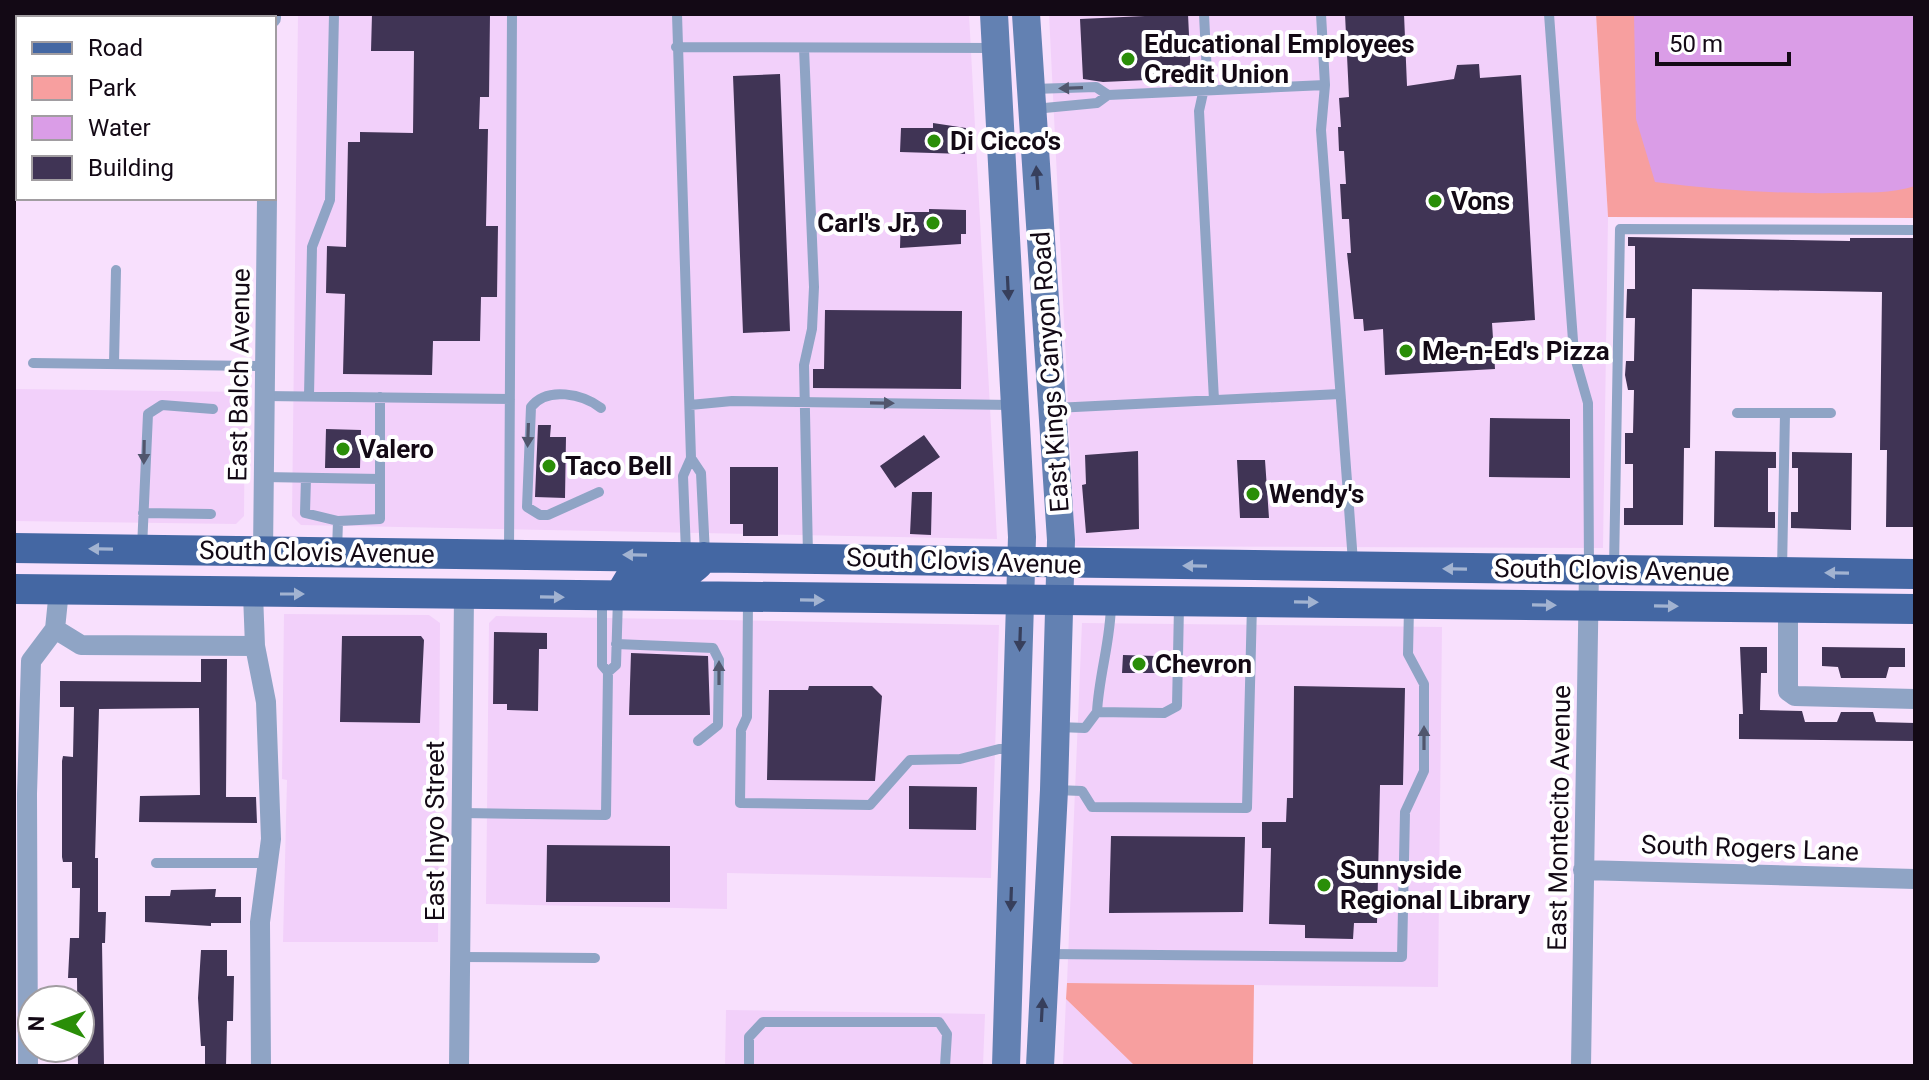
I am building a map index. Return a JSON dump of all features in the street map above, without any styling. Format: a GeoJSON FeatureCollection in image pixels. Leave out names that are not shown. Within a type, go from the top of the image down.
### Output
{"type":"FeatureCollection","features":[{"type":"Feature","properties":{"kind":"main road","name":"East Kings Canyon Road"},"geometry":{"type":"LineString","coordinates":[[994,14],[1021,561],[1006,1066]]}},
{"type":"Feature","properties":{"kind":"main road"},"geometry":{"type":"LineString","coordinates":[[1011,14],[1015,77],[1031,99]]}},
{"type":"Feature","properties":{"kind":"main road","name":"East Kings Canyon Road"},"geometry":{"type":"LineString","coordinates":[[1026,14],[1061,563],[1054,790],[1040,1066]]}},
{"type":"Feature","properties":{"kind":"main road","name":"South Clovis Avenue"},"geometry":{"type":"LineString","coordinates":[[14,548],[1915,574]]}},
{"type":"Feature","properties":{"kind":"main road"},"geometry":{"type":"LineString","coordinates":[[67,590],[107,572],[249,570],[258,564],[263,552]]}},
{"type":"Feature","properties":{"kind":"main road"},"geometry":{"type":"LineString","coordinates":[[464,596],[483,578],[550,571],[583,554]]}},
{"type":"Feature","properties":{"kind":"main road"},"geometry":{"type":"LineString","coordinates":[[610,598],[630,578],[682,576],[693,572],[695,556]]}},
{"type":"Feature","properties":{"kind":"main road","name":"South Clovis Avenue"},"geometry":{"type":"LineString","coordinates":[[14,589],[610,598],[1915,609]]}},
{"type":"Feature","properties":{"kind":"street","name":"East Balch Avenue"},"geometry":{"type":"LineString","coordinates":[[263,552],[267,200]]}},
{"type":"Feature","properties":{"kind":"street","name":"East Montecito Avenue"},"geometry":{"type":"LineString","coordinates":[[1581,1066],[1588,605],[1602,570]]}},
{"type":"Feature","properties":{"kind":"street"},"geometry":{"type":"LineString","coordinates":[[28,1066],[27,794],[31,661],[55,629],[67,590]]}},
{"type":"Feature","properties":{"kind":"street"},"geometry":{"type":"LineString","coordinates":[[253,594],[255,646],[266,702],[271,839],[260,922],[261,1066]]}},
{"type":"Feature","properties":{"kind":"street","name":"East Inyo Street"},"geometry":{"type":"LineString","coordinates":[[459,1066],[464,596]]}},
{"type":"Feature","properties":{"kind":"street"},"geometry":{"type":"LineString","coordinates":[[1788,607],[1788,691],[1795,696],[1915,699]]}},
{"type":"Feature","properties":{"kind":"street"},"geometry":{"type":"LineString","coordinates":[[55,629],[81,645],[255,646]]}},
{"type":"Feature","properties":{"kind":"street","name":"South Rogers Lane"},"geometry":{"type":"LineString","coordinates":[[1583,870],[1915,879]]}},
{"type":"Feature","properties":{"kind":"lane"},"geometry":{"type":"LineString","coordinates":[[309,396],[312,247],[330,200],[334,14]]}},
{"type":"Feature","properties":{"kind":"lane"},"geometry":{"type":"LineString","coordinates":[[509,555],[512,14]]}},
{"type":"Feature","properties":{"kind":"lane"},"geometry":{"type":"LineString","coordinates":[[677,14],[691,458],[683,476],[695,556]]}},
{"type":"Feature","properties":{"kind":"lane"},"geometry":{"type":"LineString","coordinates":[[1204,14],[1207,75],[1199,111],[1214,400]]}},
{"type":"Feature","properties":{"kind":"lane"},"geometry":{"type":"LineString","coordinates":[[1321,14],[1325,85],[1321,130],[1353,567]]}},
{"type":"Feature","properties":{"kind":"lane"},"geometry":{"type":"LineString","coordinates":[[1549,14],[1574,354],[1588,403],[1602,570]]}},
{"type":"Feature","properties":{"kind":"lane"},"geometry":{"type":"LineString","coordinates":[[676,47],[996,48]]}},
{"type":"Feature","properties":{"kind":"lane"},"geometry":{"type":"LineString","coordinates":[[804,48],[814,287],[812,329],[804,365],[808,557]]}},
{"type":"Feature","properties":{"kind":"lane"},"geometry":{"type":"LineString","coordinates":[[1031,99],[1097,103],[1108,95],[1325,85]]}},
{"type":"Feature","properties":{"kind":"lane"},"geometry":{"type":"LineString","coordinates":[[1031,99],[1096,87],[1108,95]]}},
{"type":"Feature","properties":{"kind":"lane"},"geometry":{"type":"LineString","coordinates":[[1602,570],[1620,229],[1915,230]]}},
{"type":"Feature","properties":{"kind":"lane"},"geometry":{"type":"LineString","coordinates":[[114,363],[116,270]]}},
{"type":"Feature","properties":{"kind":"lane"},"geometry":{"type":"LineString","coordinates":[[33,363],[265,366]]}},
{"type":"Feature","properties":{"kind":"lane"},"geometry":{"type":"LineString","coordinates":[[1053,408],[1340,394]]}},
{"type":"Feature","properties":{"kind":"lane"},"geometry":{"type":"LineString","coordinates":[[265,396],[510,399]]}},
{"type":"Feature","properties":{"kind":"lane"},"geometry":{"type":"LineString","coordinates":[[599,492],[548,515],[540,515],[527,507],[531,407],[545,396],[586,396],[601,408]]}},
{"type":"Feature","properties":{"kind":"lane"},"geometry":{"type":"LineString","coordinates":[[306,478],[305,513],[338,521],[380,519],[380,397]]}},
{"type":"Feature","properties":{"kind":"lane"},"geometry":{"type":"LineString","coordinates":[[690,405],[732,401],[1015,405]]}},
{"type":"Feature","properties":{"kind":"lane"},"geometry":{"type":"LineString","coordinates":[[142,550],[148,414],[162,405],[213,409]]}},
{"type":"Feature","properties":{"kind":"lane"},"geometry":{"type":"LineString","coordinates":[[1737,413],[1831,413]]}},
{"type":"Feature","properties":{"kind":"lane"},"geometry":{"type":"LineString","coordinates":[[1782,572],[1785,413]]}},
{"type":"Feature","properties":{"kind":"lane"},"geometry":{"type":"LineString","coordinates":[[691,458],[701,473],[695,556]]}},
{"type":"Feature","properties":{"kind":"lane"},"geometry":{"type":"LineString","coordinates":[[264,477],[380,479]]}},
{"type":"Feature","properties":{"kind":"lane"},"geometry":{"type":"LineString","coordinates":[[143,513],[211,514]]}},
{"type":"Feature","properties":{"kind":"lane"},"geometry":{"type":"LineString","coordinates":[[337,553],[338,521]]}},
{"type":"Feature","properties":{"kind":"lane"},"geometry":{"type":"LineString","coordinates":[[608,672],[616,665],[610,598]]}},
{"type":"Feature","properties":{"kind":"lane"},"geometry":{"type":"LineString","coordinates":[[462,813],[606,815],[608,672],[602,665],[610,598]]}},
{"type":"Feature","properties":{"kind":"lane"},"geometry":{"type":"LineString","coordinates":[[748,599],[747,717],[741,730],[740,803],[870,805],[910,760],[960,759],[999,749],[1015,749]]}},
{"type":"Feature","properties":{"kind":"lane"},"geometry":{"type":"LineString","coordinates":[[1056,727],[1085,728],[1097,712],[1098,682],[1110,634],[1111,602]]}},
{"type":"Feature","properties":{"kind":"lane"},"geometry":{"type":"LineString","coordinates":[[1097,712],[1164,713],[1177,706],[1179,602]]}},
{"type":"Feature","properties":{"kind":"lane"},"geometry":{"type":"LineString","coordinates":[[1054,790],[1082,791],[1092,807],[1247,808],[1253,602]]}},
{"type":"Feature","properties":{"kind":"lane"},"geometry":{"type":"LineString","coordinates":[[1045,954],[1402,957],[1405,812],[1424,771],[1424,684],[1408,654],[1410,603]]}},
{"type":"Feature","properties":{"kind":"lane"},"geometry":{"type":"LineString","coordinates":[[616,644],[713,648],[719,660],[718,725],[698,741]]}},
{"type":"Feature","properties":{"kind":"lane"},"geometry":{"type":"LineString","coordinates":[[156,863],[268,863]]}},
{"type":"Feature","properties":{"kind":"lane"},"geometry":{"type":"LineString","coordinates":[[460,957],[595,958]]}},
{"type":"Feature","properties":{"kind":"lane"},"geometry":{"type":"LineString","coordinates":[[749,1066],[749,1037],[763,1022],[939,1022],[947,1034],[945,1066]]}},
{"type":"Feature","properties":{"kind":"shaded area"},"geometry":{"type":"Polygon","coordinates":[[[298,14],[969,14],[997,539],[301,525],[292,516],[298,14]]]}},
{"type":"Feature","properties":{"kind":"shaded area"},"geometry":{"type":"Polygon","coordinates":[[[1049,14],[1596,14],[1608,217],[1603,548],[1075,546],[1049,14]]]}},
{"type":"Feature","properties":{"kind":"shaded area"},"geometry":{"type":"Polygon","coordinates":[[[14,389],[245,392],[244,516],[236,524],[14,521],[14,389]]]}},
{"type":"Feature","properties":{"kind":"shaded area"},"geometry":{"type":"Polygon","coordinates":[[[284,614],[429,615],[440,623],[438,942],[283,942],[287,780],[282,779],[284,614]]]}},
{"type":"Feature","properties":{"kind":"shaded area"},"geometry":{"type":"Polygon","coordinates":[[[496,616],[999,625],[991,878],[727,873],[727,909],[486,904],[489,623],[496,616]]]}},
{"type":"Feature","properties":{"kind":"shaded area"},"geometry":{"type":"Polygon","coordinates":[[[1082,623],[1442,627],[1438,987],[1067,983],[1082,623]]]}},
{"type":"Feature","properties":{"kind":"shaded area"},"geometry":{"type":"Polygon","coordinates":[[[1066,999],[1135,1066],[1063,1066],[1066,999]]]}},
{"type":"Feature","properties":{"kind":"shaded area"},"geometry":{"type":"Polygon","coordinates":[[[726,1010],[985,1014],[983,1066],[725,1066],[726,1010]]]}},
{"type":"Feature","properties":{"kind":"green space"},"geometry":{"type":"Polygon","coordinates":[[[1596,14],[1915,14],[1915,218],[1608,217],[1596,14]]]}},
{"type":"Feature","properties":{"kind":"green space"},"geometry":{"type":"Polygon","coordinates":[[[1067,983],[1254,985],[1253,1066],[1135,1066],[1066,999],[1067,983]]]}},
{"type":"Feature","properties":{"kind":"water"},"geometry":{"type":"Polygon","coordinates":[[[1634,14],[1915,14],[1915,186],[1878,192],[1795,193],[1655,182],[1636,119],[1634,14]]]}},
{"type":"Feature","properties":{"kind":"building"},"geometry":{"type":"Polygon","coordinates":[[[372,14],[490,14],[489,97],[480,97],[479,129],[488,129],[486,226],[498,226],[497,297],[481,297],[480,341],[433,341],[432,375],[343,374],[345,294],[326,293],[327,246],[346,247],[348,142],[360,142],[360,132],[413,133],[414,51],[371,51],[372,14]]]}},
{"type":"Feature","properties":{"kind":"building"},"geometry":{"type":"Polygon","coordinates":[[[1188,14],[1191,78],[1103,82],[1083,79],[1080,19],[1188,14]]]}},
{"type":"Feature","properties":{"kind":"building","name":"Vons"},"geometry":{"type":"Polygon","coordinates":[[[1345,14],[1404,14],[1407,86],[1454,79],[1457,65],[1479,64],[1480,78],[1521,75],[1535,320],[1492,323],[1495,369],[1385,375],[1383,329],[1364,331],[1363,319],[1354,319],[1347,253],[1351,253],[1349,219],[1342,219],[1340,184],[1346,184],[1344,151],[1339,151],[1338,127],[1341,127],[1339,98],[1349,97],[1345,14]]]}},
{"type":"Feature","properties":{"kind":"building"},"geometry":{"type":"Polygon","coordinates":[[[780,74],[790,331],[743,333],[733,76],[780,74]]]}},
{"type":"Feature","properties":{"kind":"building","name":"Di Cicco's"},"geometry":{"type":"Polygon","coordinates":[[[933,123],[966,128],[965,154],[900,152],[901,128],[933,128],[933,123]]]}},
{"type":"Feature","properties":{"kind":"building","name":"Carl's Jr."},"geometry":{"type":"Polygon","coordinates":[[[929,209],[966,210],[966,234],[961,234],[961,244],[900,248],[901,212],[929,212],[929,209]]]}},
{"type":"Feature","properties":{"kind":"building"},"geometry":{"type":"Polygon","coordinates":[[[1628,237],[1850,241],[1850,238],[1915,238],[1915,527],[1886,527],[1887,450],[1880,450],[1882,292],[1692,289],[1690,448],[1684,448],[1683,525],[1624,525],[1624,508],[1633,508],[1633,464],[1625,464],[1625,433],[1633,433],[1634,390],[1628,390],[1625,375],[1626,361],[1634,361],[1635,318],[1626,318],[1627,289],[1635,289],[1635,246],[1628,246],[1628,237]]]}},
{"type":"Feature","properties":{"kind":"building"},"geometry":{"type":"Polygon","coordinates":[[[825,310],[962,311],[961,389],[813,388],[813,369],[824,369],[825,310]]]}},
{"type":"Feature","properties":{"kind":"building"},"geometry":{"type":"Polygon","coordinates":[[[1490,418],[1570,419],[1570,478],[1489,477],[1490,418]]]}},
{"type":"Feature","properties":{"kind":"building","name":"Taco Bell"},"geometry":{"type":"Polygon","coordinates":[[[538,425],[551,425],[550,437],[566,437],[565,498],[535,497],[538,425]]]}},
{"type":"Feature","properties":{"kind":"building","name":"Valero"},"geometry":{"type":"Polygon","coordinates":[[[326,429],[361,430],[360,468],[325,468],[326,429]]]}},
{"type":"Feature","properties":{"kind":"building"},"geometry":{"type":"Polygon","coordinates":[[[924,435],[940,457],[895,488],[880,466],[924,435]]]}},
{"type":"Feature","properties":{"kind":"building"},"geometry":{"type":"Polygon","coordinates":[[[1138,451],[1139,529],[1086,533],[1082,485],[1086,484],[1085,455],[1138,451]]]}},
{"type":"Feature","properties":{"kind":"building"},"geometry":{"type":"Polygon","coordinates":[[[1715,451],[1776,452],[1776,468],[1768,468],[1768,512],[1775,512],[1775,528],[1714,527],[1715,451]]]}},
{"type":"Feature","properties":{"kind":"building"},"geometry":{"type":"Polygon","coordinates":[[[1792,452],[1852,453],[1851,530],[1791,528],[1791,512],[1798,512],[1798,468],[1792,468],[1792,452]]]}},
{"type":"Feature","properties":{"kind":"building","name":"Wendy's"},"geometry":{"type":"Polygon","coordinates":[[[1237,460],[1265,460],[1269,518],[1240,518],[1237,460]]]}},
{"type":"Feature","properties":{"kind":"building"},"geometry":{"type":"Polygon","coordinates":[[[730,467],[778,467],[778,536],[743,536],[743,524],[730,524],[730,467]]]}},
{"type":"Feature","properties":{"kind":"building"},"geometry":{"type":"Polygon","coordinates":[[[912,492],[932,492],[931,535],[910,534],[912,492]]]}},
{"type":"Feature","properties":{"kind":"building"},"geometry":{"type":"Polygon","coordinates":[[[494,632],[547,633],[547,649],[539,649],[538,711],[507,710],[507,704],[493,704],[494,632]]]}},
{"type":"Feature","properties":{"kind":"building"},"geometry":{"type":"Polygon","coordinates":[[[342,636],[421,636],[424,640],[420,723],[340,722],[342,636]]]}},
{"type":"Feature","properties":{"kind":"building"},"geometry":{"type":"Polygon","coordinates":[[[1740,647],[1767,647],[1767,673],[1761,673],[1760,710],[1802,711],[1805,722],[1837,722],[1841,712],[1873,712],[1876,722],[1915,723],[1915,741],[1739,739],[1739,714],[1743,714],[1740,647]]]}},
{"type":"Feature","properties":{"kind":"building"},"geometry":{"type":"Polygon","coordinates":[[[1822,647],[1905,648],[1905,667],[1889,667],[1886,678],[1841,678],[1838,667],[1822,666],[1822,647]]]}},
{"type":"Feature","properties":{"kind":"building"},"geometry":{"type":"Polygon","coordinates":[[[631,653],[708,656],[710,715],[629,715],[631,653]]]}},
{"type":"Feature","properties":{"kind":"building","name":"Chevron"},"geometry":{"type":"Polygon","coordinates":[[[1123,655],[1156,656],[1155,673],[1122,673],[1123,655]]]}},
{"type":"Feature","properties":{"kind":"building"},"geometry":{"type":"Polygon","coordinates":[[[201,659],[227,659],[226,797],[256,797],[257,823],[139,822],[140,796],[200,795],[199,708],[99,709],[95,858],[98,858],[98,912],[106,912],[105,943],[102,943],[104,1066],[78,1066],[96,1064],[96,984],[77,984],[77,978],[68,978],[70,938],[79,938],[80,888],[72,888],[72,862],[63,862],[62,857],[62,761],[63,756],[73,757],[74,707],[60,707],[60,681],[201,682],[201,659]]]}},
{"type":"Feature","properties":{"kind":"building"},"geometry":{"type":"Polygon","coordinates":[[[809,686],[872,686],[882,696],[875,781],[767,780],[769,690],[808,690],[809,686]]]}},
{"type":"Feature","properties":{"kind":"building"},"geometry":{"type":"Polygon","coordinates":[[[1294,686],[1405,688],[1403,785],[1380,785],[1377,923],[1354,923],[1353,939],[1305,938],[1305,925],[1269,924],[1271,848],[1262,848],[1262,822],[1286,822],[1287,798],[1293,798],[1294,686]]]}},
{"type":"Feature","properties":{"kind":"building"},"geometry":{"type":"Polygon","coordinates":[[[909,786],[977,787],[976,830],[909,829],[909,786]]]}},
{"type":"Feature","properties":{"kind":"building"},"geometry":{"type":"Polygon","coordinates":[[[1111,836],[1245,837],[1243,912],[1109,913],[1111,836]]]}},
{"type":"Feature","properties":{"kind":"building"},"geometry":{"type":"Polygon","coordinates":[[[547,845],[670,846],[670,902],[546,902],[547,845]]]}},
{"type":"Feature","properties":{"kind":"building"},"geometry":{"type":"Polygon","coordinates":[[[216,889],[215,897],[241,897],[241,923],[211,923],[211,926],[145,922],[145,896],[170,896],[171,890],[216,889]]]}},
{"type":"Feature","properties":{"kind":"building"},"geometry":{"type":"Polygon","coordinates":[[[201,950],[227,950],[227,976],[234,976],[233,1021],[227,1021],[226,1066],[205,1066],[198,998],[201,950]]]}},
{"type":"Feature","properties":{"kind":"place","name":"Educational Employees Credit Union"},"geometry":{"type":"Point","coordinates":[1128,59]}},
{"type":"Feature","properties":{"kind":"place","name":"Di Cicco's"},"geometry":{"type":"Point","coordinates":[934,141]}},
{"type":"Feature","properties":{"kind":"place","name":"Vons"},"geometry":{"type":"Point","coordinates":[1435,201]}},
{"type":"Feature","properties":{"kind":"place","name":"Carl's Jr."},"geometry":{"type":"Point","coordinates":[933,223]}},
{"type":"Feature","properties":{"kind":"place","name":"Me-n-Ed's Pizza"},"geometry":{"type":"Point","coordinates":[1406,351]}},
{"type":"Feature","properties":{"kind":"place","name":"Valero"},"geometry":{"type":"Point","coordinates":[343,449]}},
{"type":"Feature","properties":{"kind":"place","name":"Taco Bell"},"geometry":{"type":"Point","coordinates":[549,466]}},
{"type":"Feature","properties":{"kind":"place","name":"Wendy's"},"geometry":{"type":"Point","coordinates":[1253,494]}},
{"type":"Feature","properties":{"kind":"place","name":"Chevron"},"geometry":{"type":"Point","coordinates":[1139,664]}},
{"type":"Feature","properties":{"kind":"place","name":"Sunnyside Regional Library"},"geometry":{"type":"Point","coordinates":[1324,885]}}]}
